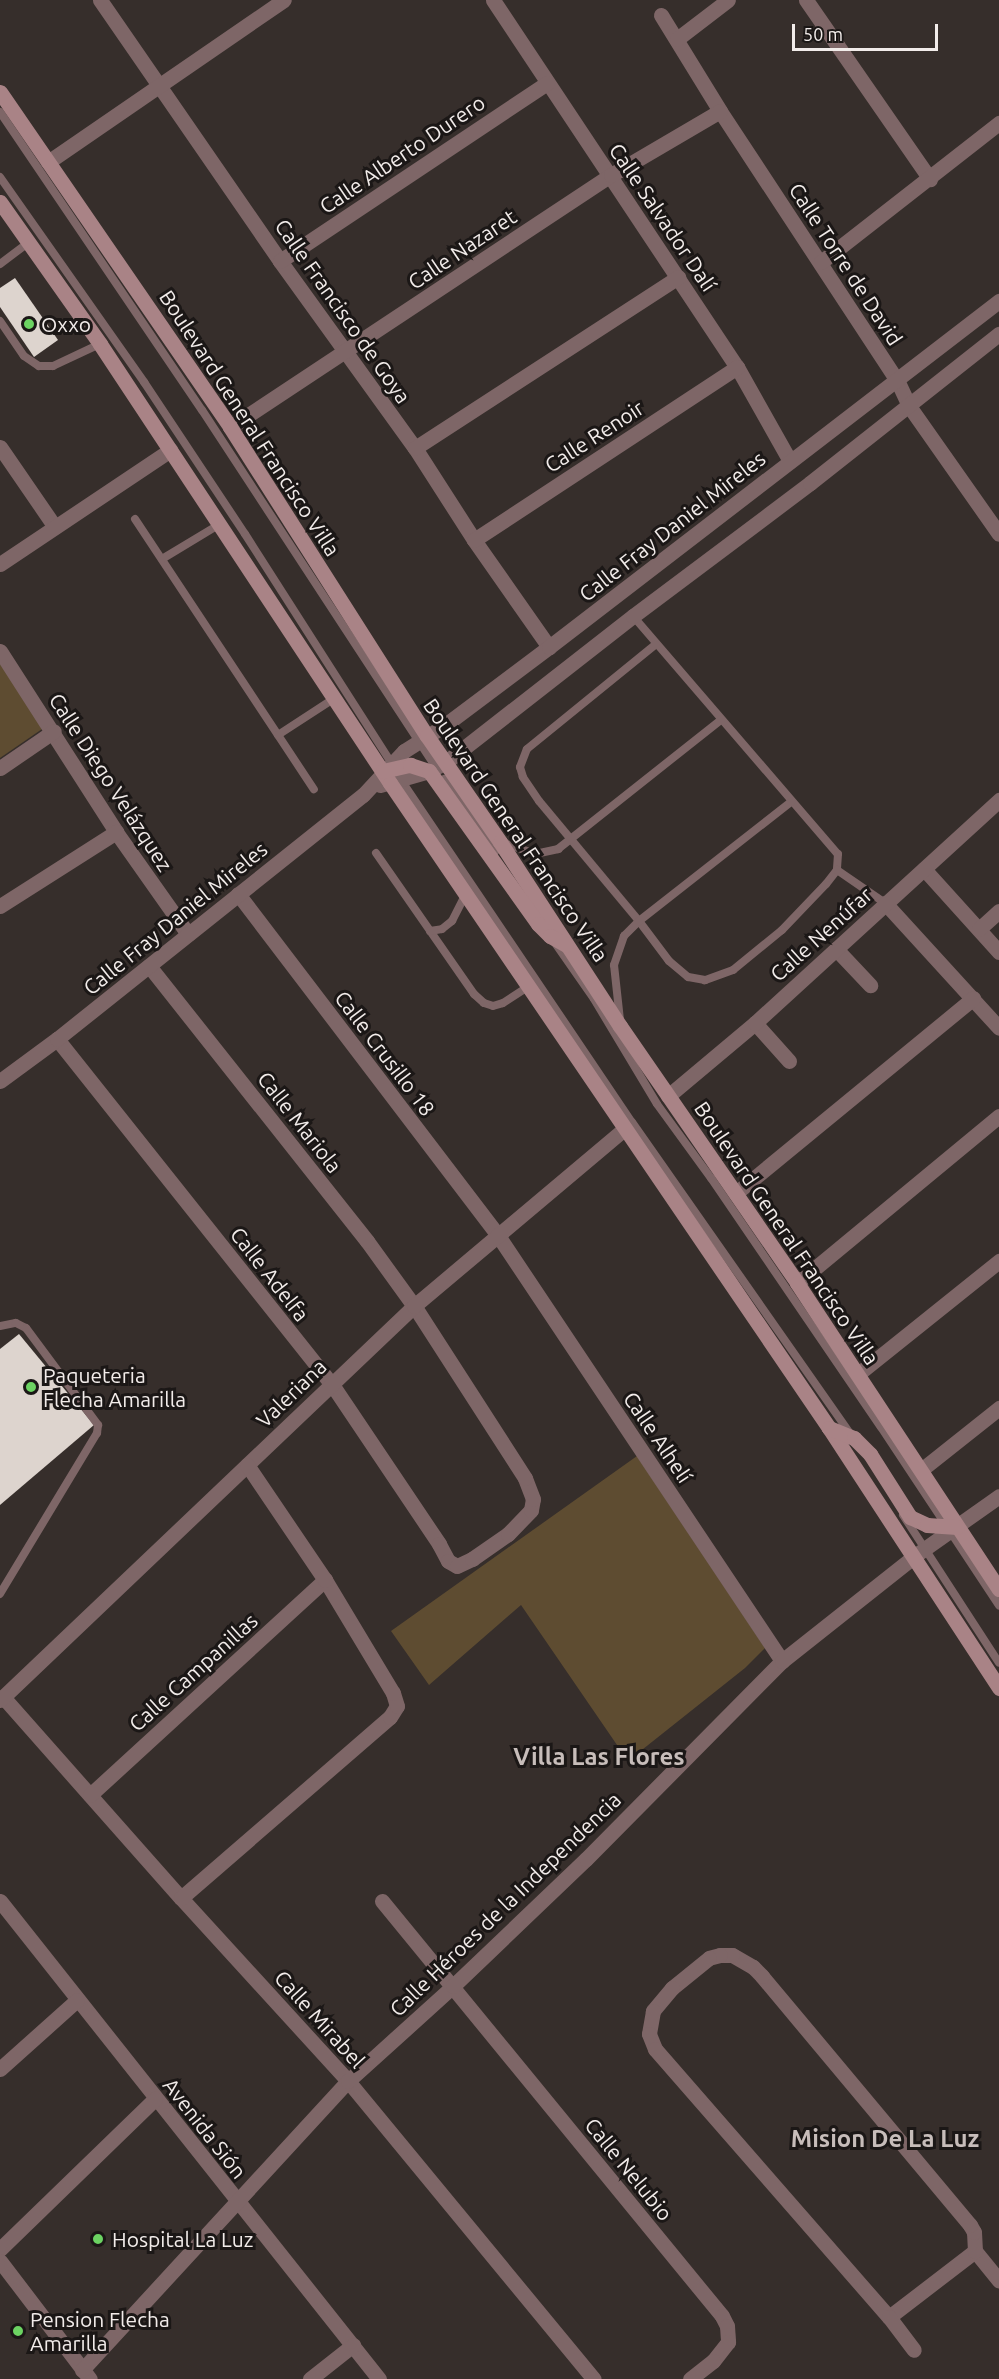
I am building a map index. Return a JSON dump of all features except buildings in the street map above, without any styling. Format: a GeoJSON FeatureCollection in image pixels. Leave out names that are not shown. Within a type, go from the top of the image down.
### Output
{"type":"FeatureCollection","features":[{"type":"Feature","properties":{"kind":"main road","name":"Boulevard General Francisco Villa"},"geometry":{"type":"LineString","coordinates":[[0,92],[230,427],[423,739],[437,767],[500,842],[668,1096],[798,1283],[858,1374],[921,1470],[951,1528],[999,1589]]}},
{"type":"Feature","properties":{"kind":"main road"},"geometry":{"type":"LineString","coordinates":[[0,202],[100,344],[335,698],[392,773],[465,895],[624,1129],[829,1428],[919,1553],[999,1688]]}},
{"type":"Feature","properties":{"kind":"main road"},"geometry":{"type":"LineString","coordinates":[[392,773],[410,765],[437,767],[538,924],[550,936],[569,947]]}},
{"type":"Feature","properties":{"kind":"main road"},"geometry":{"type":"LineString","coordinates":[[829,1428],[854,1438],[879,1466],[910,1517],[927,1525],[951,1528]]}},
{"type":"Feature","properties":{"kind":"street","name":"Calle Francisco de Goya"},"geometry":{"type":"LineString","coordinates":[[100,0],[280,261],[415,448],[474,540],[549,647]]}},
{"type":"Feature","properties":{"kind":"street"},"geometry":{"type":"LineString","coordinates":[[48,162],[284,0]]}},
{"type":"Feature","properties":{"kind":"street","name":"Calle Salvador Dalí"},"geometry":{"type":"LineString","coordinates":[[493,0],[736,367],[790,461]]}},
{"type":"Feature","properties":{"kind":"street"},"geometry":{"type":"LineString","coordinates":[[677,39],[728,0]]}},
{"type":"Feature","properties":{"kind":"street"},"geometry":{"type":"LineString","coordinates":[[806,0],[930,179]]}},
{"type":"Feature","properties":{"kind":"street","name":"Calle Torre de David"},"geometry":{"type":"LineString","coordinates":[[661,15],[720,111],[897,380],[909,406],[996,524]]}},
{"type":"Feature","properties":{"kind":"street","name":"Calle Alberto Durero"},"geometry":{"type":"LineString","coordinates":[[280,261],[547,83]]}},
{"type":"Feature","properties":{"kind":"street","name":"Calle Nazaret"},"geometry":{"type":"LineString","coordinates":[[230,427],[611,175],[720,111]]}},
{"type":"Feature","properties":{"kind":"street"},"geometry":{"type":"LineString","coordinates":[[821,262],[999,123]]}},
{"type":"Feature","properties":{"kind":"street"},"geometry":{"type":"LineString","coordinates":[[415,448],[678,277]]}},
{"type":"Feature","properties":{"kind":"street","name":"Calle Fray Daniel Mireles"},"geometry":{"type":"LineString","coordinates":[[0,1081],[57,1039],[392,773],[423,739],[549,647],[999,301]]}},
{"type":"Feature","properties":{"kind":"street"},"geometry":{"type":"LineString","coordinates":[[437,767],[909,406],[999,334]]}},
{"type":"Feature","properties":{"kind":"street","name":"Calle Renoir"},"geometry":{"type":"LineString","coordinates":[[474,540],[736,367]]}},
{"type":"Feature","properties":{"kind":"street"},"geometry":{"type":"LineString","coordinates":[[0,447],[55,527]]}},
{"type":"Feature","properties":{"kind":"street"},"geometry":{"type":"LineString","coordinates":[[0,564],[170,450]]}},
{"type":"Feature","properties":{"kind":"street","name":"Calle Diego Velázquez"},"geometry":{"type":"LineString","coordinates":[[0,651],[54,731],[116,832],[188,934]]}},
{"type":"Feature","properties":{"kind":"street"},"geometry":{"type":"LineString","coordinates":[[0,768],[54,731]]}},
{"type":"Feature","properties":{"kind":"street","name":"Calle Nenúfar"},"geometry":{"type":"LineString","coordinates":[[668,1096],[755,1023],[999,800]]}},
{"type":"Feature","properties":{"kind":"street"},"geometry":{"type":"LineString","coordinates":[[0,906],[116,832]]}},
{"type":"Feature","properties":{"kind":"street"},"geometry":{"type":"LineString","coordinates":[[924,869],[999,952]]}},
{"type":"Feature","properties":{"kind":"street","name":"Calle Crusillo 18"},"geometry":{"type":"LineString","coordinates":[[238,894],[499,1237]]}},
{"type":"Feature","properties":{"kind":"street"},"geometry":{"type":"LineString","coordinates":[[885,903],[999,1028]]}},
{"type":"Feature","properties":{"kind":"street"},"geometry":{"type":"LineString","coordinates":[[979,929],[999,911]]}},
{"type":"Feature","properties":{"kind":"street"},"geometry":{"type":"LineString","coordinates":[[836,949],[870,985]]}},
{"type":"Feature","properties":{"kind":"street","name":"Calle Mariola"},"geometry":{"type":"LineString","coordinates":[[149,966],[367,1240],[414,1306],[525,1478]]}},
{"type":"Feature","properties":{"kind":"street"},"geometry":{"type":"LineString","coordinates":[[736,1193],[974,998]]}},
{"type":"Feature","properties":{"kind":"street"},"geometry":{"type":"LineString","coordinates":[[755,1023],[789,1061]]}},
{"type":"Feature","properties":{"kind":"street","name":"Calle Adelfa"},"geometry":{"type":"LineString","coordinates":[[57,1039],[331,1383],[439,1544],[448,1561],[457,1566],[472,1559],[508,1534],[531,1510],[532,1499],[525,1478]]}},
{"type":"Feature","properties":{"kind":"street"},"geometry":{"type":"LineString","coordinates":[[798,1283],[999,1116]]}},
{"type":"Feature","properties":{"kind":"street","name":"Valeriana"},"geometry":{"type":"LineString","coordinates":[[1,1698],[414,1306],[499,1237],[624,1129]]}},
{"type":"Feature","properties":{"kind":"street","name":"Calle Alhelí"},"geometry":{"type":"LineString","coordinates":[[499,1237],[782,1661]]}},
{"type":"Feature","properties":{"kind":"street"},"geometry":{"type":"LineString","coordinates":[[858,1374],[999,1261]]}},
{"type":"Feature","properties":{"kind":"street"},"geometry":{"type":"LineString","coordinates":[[921,1470],[999,1408]]}},
{"type":"Feature","properties":{"kind":"street"},"geometry":{"type":"LineString","coordinates":[[181,1898],[390,1717],[398,1706],[393,1693],[325,1580],[247,1465]]}},
{"type":"Feature","properties":{"kind":"street","name":"Calle Héroes de la Independencia"},"geometry":{"type":"LineString","coordinates":[[82,2376],[348,2081],[453,1986],[586,1859],[782,1661],[951,1528],[999,1496]]}},
{"type":"Feature","properties":{"kind":"street","name":"Calle Campanillas"},"geometry":{"type":"LineString","coordinates":[[90,1795],[325,1580]]}},
{"type":"Feature","properties":{"kind":"street","name":"Calle Mirabel"},"geometry":{"type":"LineString","coordinates":[[1,1698],[348,2081],[594,2379]]}},
{"type":"Feature","properties":{"kind":"street","name":"Avenida Sión"},"geometry":{"type":"LineString","coordinates":[[0,1901],[379,2379]]}},
{"type":"Feature","properties":{"kind":"street"},"geometry":{"type":"LineString","coordinates":[[382,1901],[453,1986]]}},
{"type":"Feature","properties":{"kind":"street"},"geometry":{"type":"LineString","coordinates":[[914,2350],[889,2317],[666,2064],[649,2034],[649,2023],[659,2003],[708,1958],[732,1955],[753,1967],[970,2225],[974,2232],[975,2251],[999,2281]]}},
{"type":"Feature","properties":{"kind":"street","name":"Calle Nelubio"},"geometry":{"type":"LineString","coordinates":[[453,1986],[722,2316],[727,2326],[728,2342],[713,2361],[690,2379]]}},
{"type":"Feature","properties":{"kind":"street"},"geometry":{"type":"LineString","coordinates":[[0,2069],[77,2000]]}},
{"type":"Feature","properties":{"kind":"street"},"geometry":{"type":"LineString","coordinates":[[0,2249],[156,2099]]}},
{"type":"Feature","properties":{"kind":"street"},"geometry":{"type":"LineString","coordinates":[[889,2317],[975,2251]]}},
{"type":"Feature","properties":{"kind":"street"},"geometry":{"type":"LineString","coordinates":[[0,2261],[82,2376]]}},
{"type":"Feature","properties":{"kind":"street"},"geometry":{"type":"LineString","coordinates":[[310,2379],[353,2345]]}},
{"type":"Feature","properties":{"kind":"lane"},"geometry":{"type":"LineString","coordinates":[[0,112],[423,739]]}},
{"type":"Feature","properties":{"kind":"lane"},"geometry":{"type":"LineString","coordinates":[[0,177],[144,382],[245,534],[392,773],[638,1132],[854,1438],[919,1553],[999,1664]]}},
{"type":"Feature","properties":{"kind":"lane"},"geometry":{"type":"LineString","coordinates":[[0,264],[28,243]]}},
{"type":"Feature","properties":{"kind":"lane"},"geometry":{"type":"LineString","coordinates":[[0,321],[24,357],[39,366],[53,366],[100,344]]}},
{"type":"Feature","properties":{"kind":"lane"},"geometry":{"type":"LineString","coordinates":[[135,519],[314,789]]}},
{"type":"Feature","properties":{"kind":"lane"},"geometry":{"type":"LineString","coordinates":[[162,559],[220,524]]}},
{"type":"Feature","properties":{"kind":"lane"},"geometry":{"type":"LineString","coordinates":[[633,616],[655,645],[834,847],[840,861],[837,870],[782,930],[733,970],[705,980],[696,980],[680,971],[571,840],[523,777],[520,767],[526,749],[655,645]]}},
{"type":"Feature","properties":{"kind":"lane"},"geometry":{"type":"LineString","coordinates":[[278,735],[335,698]]}},
{"type":"Feature","properties":{"kind":"lane"},"geometry":{"type":"LineString","coordinates":[[500,842],[528,852],[544,854],[558,849],[721,720]]}},
{"type":"Feature","properties":{"kind":"lane"},"geometry":{"type":"LineString","coordinates":[[621,1026],[614,965],[624,936],[639,921],[792,801]]}},
{"type":"Feature","properties":{"kind":"lane"},"geometry":{"type":"LineString","coordinates":[[376,854],[474,994],[484,1003],[493,1006],[503,1003],[528,987]]}},
{"type":"Feature","properties":{"kind":"lane"},"geometry":{"type":"LineString","coordinates":[[837,870],[885,903]]}},
{"type":"Feature","properties":{"kind":"lane"},"geometry":{"type":"LineString","coordinates":[[430,931],[442,928],[452,921],[465,895]]}},
{"type":"Feature","properties":{"kind":"lane"},"geometry":{"type":"LineString","coordinates":[[550,936],[594,999],[657,1104],[711,1178],[951,1528],[999,1605]]}},
{"type":"Feature","properties":{"kind":"lane"},"geometry":{"type":"LineString","coordinates":[[0,1326],[16,1323],[26,1328],[98,1425],[91,1443],[0,1594]]}},
{"type":"Feature","properties":{"kind":"shaded area"},"geometry":{"type":"Polygon","coordinates":[[[0,664],[45,727],[0,758],[0,664]]]}},
{"type":"Feature","properties":{"kind":"shaded area"},"geometry":{"type":"Polygon","coordinates":[[[637,1456],[765,1648],[745,1668],[628,1761],[521,1605],[429,1685],[391,1631],[637,1456]]]}},
{"type":"Feature","properties":{"kind":"place","name":"Oxxo"},"geometry":{"type":"Point","coordinates":[29,324]}},
{"type":"Feature","properties":{"kind":"place","name":"Paqueteria Flecha Amarilla"},"geometry":{"type":"Point","coordinates":[31,1387]}},
{"type":"Feature","properties":{"kind":"place","name":"Hospital La Luz"},"geometry":{"type":"Point","coordinates":[98,2239]}},
{"type":"Feature","properties":{"kind":"place","name":"Pension Flecha Amarilla"},"geometry":{"type":"Point","coordinates":[18,2331]}},
{"type":"Feature","properties":{"kind":"district","name":"Villa Las Flores"},"geometry":{"type":"Point","coordinates":[599,1757]}},
{"type":"Feature","properties":{"kind":"district","name":"Mision De La Luz"},"geometry":{"type":"Point","coordinates":[885,2139]}}]}
